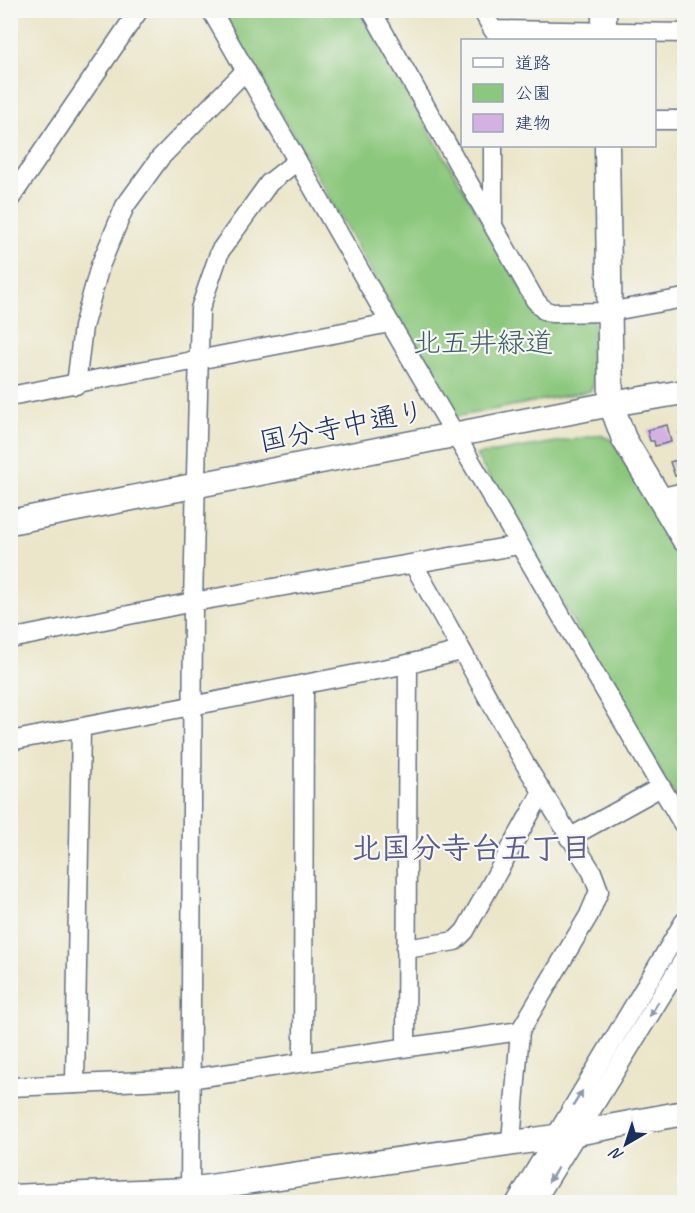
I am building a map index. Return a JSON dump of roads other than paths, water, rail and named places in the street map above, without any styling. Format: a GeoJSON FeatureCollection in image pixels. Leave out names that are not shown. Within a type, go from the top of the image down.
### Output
{"type":"FeatureCollection","features":[{"type":"Feature","properties":{"kind":"street"},"geometry":{"type":"LineString","coordinates":[[10,199],[139,10]]}},
{"type":"Feature","properties":{"kind":"street"},"geometry":{"type":"LineString","coordinates":[[211,10],[390,323],[458,435],[519,546],[684,826]]}},
{"type":"Feature","properties":{"kind":"street"},"geometry":{"type":"LineString","coordinates":[[371,10],[535,300],[544,310],[552,313],[608,312],[684,298]]}},
{"type":"Feature","properties":{"kind":"street"},"geometry":{"type":"LineString","coordinates":[[482,10],[493,35]]}},
{"type":"Feature","properties":{"kind":"street"},"geometry":{"type":"LineString","coordinates":[[493,10],[493,35]]}},
{"type":"Feature","properties":{"kind":"street"},"geometry":{"type":"LineString","coordinates":[[493,35],[604,28],[684,33]]}},
{"type":"Feature","properties":{"kind":"street"},"geometry":{"type":"LineString","coordinates":[[76,385],[83,327],[100,266],[125,206],[160,158],[246,70]]}},
{"type":"Feature","properties":{"kind":"street"},"geometry":{"type":"LineString","coordinates":[[656,120],[684,120]]}},
{"type":"Feature","properties":{"kind":"street"},"geometry":{"type":"LineString","coordinates":[[493,147],[493,225]]}},
{"type":"Feature","properties":{"kind":"street"},"geometry":{"type":"LineString","coordinates":[[607,147],[611,404],[624,439],[684,539]]}},
{"type":"Feature","properties":{"kind":"street"},"geometry":{"type":"LineString","coordinates":[[189,1196],[193,602],[200,309],[220,251],[269,183],[297,161]]}},
{"type":"Feature","properties":{"kind":"street"},"geometry":{"type":"LineString","coordinates":[[10,396],[390,323]]}},
{"type":"Feature","properties":{"kind":"street","name":"国分寺中通り"},"geometry":{"type":"LineString","coordinates":[[10,522],[195,484],[684,392]]}},
{"type":"Feature","properties":{"kind":"street"},"geometry":{"type":"LineString","coordinates":[[659,498],[684,492]]}},
{"type":"Feature","properties":{"kind":"street"},"geometry":{"type":"LineString","coordinates":[[10,639],[193,602],[414,566],[519,546]]}},
{"type":"Feature","properties":{"kind":"street"},"geometry":{"type":"LineString","coordinates":[[414,566],[460,651],[542,792],[592,872],[599,891],[589,915],[520,1031],[511,1142]]}},
{"type":"Feature","properties":{"kind":"street"},"geometry":{"type":"LineString","coordinates":[[10,741],[408,664],[460,651]]}},
{"type":"Feature","properties":{"kind":"street"},"geometry":{"type":"LineString","coordinates":[[406,1046],[408,664]]}},
{"type":"Feature","properties":{"kind":"street"},"geometry":{"type":"LineString","coordinates":[[303,1061],[304,684]]}},
{"type":"Feature","properties":{"kind":"street"},"geometry":{"type":"LineString","coordinates":[[75,1084],[81,728]]}},
{"type":"Feature","properties":{"kind":"street"},"geometry":{"type":"LineString","coordinates":[[569,838],[661,787]]}},
{"type":"Feature","properties":{"kind":"street"},"geometry":{"type":"LineString","coordinates":[[406,948],[455,941],[465,931],[542,792]]}},
{"type":"Feature","properties":{"kind":"street"},"geometry":{"type":"LineString","coordinates":[[516,1203],[684,922]]}},
{"type":"Feature","properties":{"kind":"street"},"geometry":{"type":"LineString","coordinates":[[536,1203],[684,959]]}},
{"type":"Feature","properties":{"kind":"street"},"geometry":{"type":"LineString","coordinates":[[10,1087],[189,1079],[520,1031]]}},
{"type":"Feature","properties":{"kind":"street"},"geometry":{"type":"LineString","coordinates":[[10,1197],[189,1196],[511,1142],[555,1137],[684,1113]]}},
{"type":"Feature","properties":{"kind":"district","name":"北国分寺台五丁目"},"geometry":{"type":"Point","coordinates":[471,848]}},
{"type":"Feature","properties":{"kind":"park label","name":"北五井緑道"},"geometry":{"type":"Point","coordinates":[483,342]}}]}
